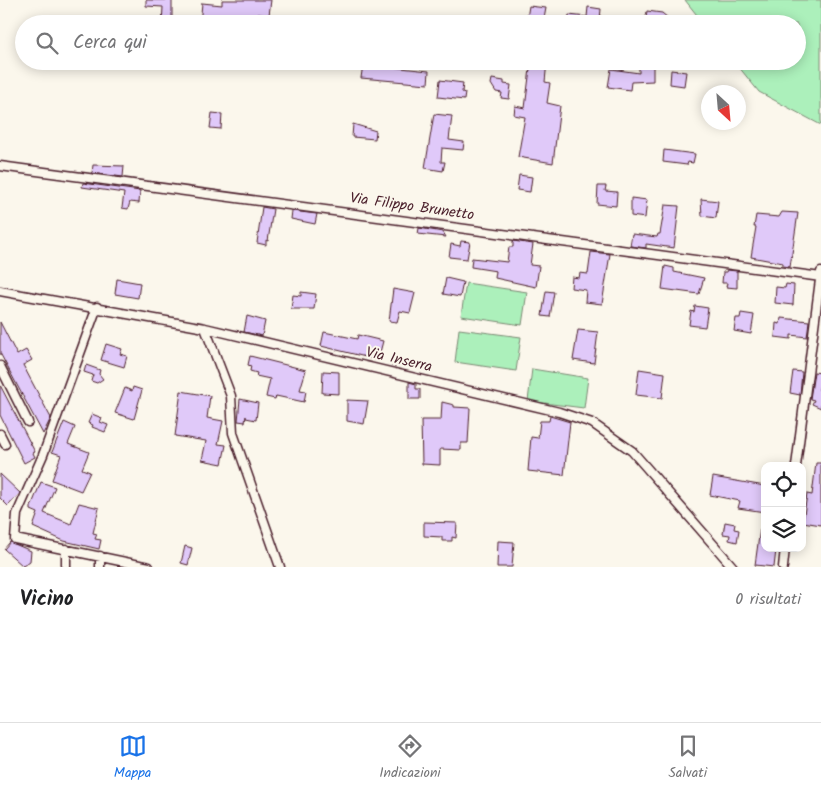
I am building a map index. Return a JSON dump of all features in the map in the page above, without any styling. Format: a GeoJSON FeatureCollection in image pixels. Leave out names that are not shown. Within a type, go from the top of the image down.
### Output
{"type":"FeatureCollection","features":[{"type":"Feature","properties":{"kind":"street","name":"Via Filippo Brunetto"},"geometry":{"type":"LineString","coordinates":[[0,166],[821,277]]}},
{"type":"Feature","properties":{"kind":"street"},"geometry":{"type":"LineString","coordinates":[[797,462],[821,272]]}},
{"type":"Feature","properties":{"kind":"street","name":"Via Inserra"},"geometry":{"type":"LineString","coordinates":[[0,291],[205,328],[559,412],[592,423],[632,452],[733,567]]}},
{"type":"Feature","properties":{"kind":"street"},"geometry":{"type":"LineString","coordinates":[[97,307],[43,455],[17,514],[15,540],[149,567]]}},
{"type":"Feature","properties":{"kind":"street"},"geometry":{"type":"LineString","coordinates":[[205,328],[231,396],[233,433],[280,567]]}},
{"type":"Feature","properties":{"kind":"street"},"geometry":{"type":"LineString","coordinates":[[0,366],[28,422]]}},
{"type":"Feature","properties":{"kind":"street"},"geometry":{"type":"LineString","coordinates":[[0,387],[8,383]]}},
{"type":"Feature","properties":{"kind":"street"},"geometry":{"type":"LineString","coordinates":[[0,434],[5,444]]}},
{"type":"Feature","properties":{"kind":"street"},"geometry":{"type":"LineString","coordinates":[[66,549],[66,567]]}},
{"type":"Feature","properties":{"kind":"street"},"geometry":{"type":"LineString","coordinates":[[783,567],[785,552]]}},
{"type":"Feature","properties":{"kind":"street"},"geometry":{"type":"LineString","coordinates":[[100,556],[100,567]]}},
{"type":"Feature","properties":{"kind":"green space"},"geometry":{"type":"Polygon","coordinates":[[[685,0],[821,0],[821,125],[759,92],[741,70],[806,70],[806,15],[697,15],[685,0]]]}},
{"type":"Feature","properties":{"kind":"green space"},"geometry":{"type":"Polygon","coordinates":[[[466,283],[527,292],[522,325],[461,316],[466,283]]]}},
{"type":"Feature","properties":{"kind":"green space"},"geometry":{"type":"Polygon","coordinates":[[[459,329],[521,337],[516,371],[455,362],[459,329]]]}},
{"type":"Feature","properties":{"kind":"green space"},"geometry":{"type":"Polygon","coordinates":[[[532,369],[588,378],[584,408],[528,401],[532,369]]]}},
{"type":"Feature","properties":{"kind":"building"},"geometry":{"type":"Polygon","coordinates":[[[146,0],[172,0],[172,15],[163,15],[163,7],[146,6],[146,0]]]}},
{"type":"Feature","properties":{"kind":"building"},"geometry":{"type":"Polygon","coordinates":[[[222,0],[271,0],[269,15],[201,15],[202,3],[222,5],[222,0]]]}},
{"type":"Feature","properties":{"kind":"building"},"geometry":{"type":"Polygon","coordinates":[[[529,6],[546,8],[545,15],[528,15],[529,6]]]}},
{"type":"Feature","properties":{"kind":"building"},"geometry":{"type":"Polygon","coordinates":[[[588,7],[601,9],[600,15],[587,15],[588,7]]]}},
{"type":"Feature","properties":{"kind":"building"},"geometry":{"type":"Polygon","coordinates":[[[647,11],[664,15],[646,15],[647,11]]]}},
{"type":"Feature","properties":{"kind":"building"},"geometry":{"type":"Polygon","coordinates":[[[362,70],[429,71],[428,84],[361,78],[362,70]]]}},
{"type":"Feature","properties":{"kind":"building"},"geometry":{"type":"Polygon","coordinates":[[[530,70],[546,70],[545,82],[550,83],[547,103],[560,106],[553,163],[518,157],[525,117],[514,115],[515,106],[525,108],[530,70]]]}},
{"type":"Feature","properties":{"kind":"building"},"geometry":{"type":"Polygon","coordinates":[[[611,70],[639,73],[639,70],[653,70],[653,81],[631,82],[630,90],[608,87],[611,70]]]}},
{"type":"Feature","properties":{"kind":"building"},"geometry":{"type":"Polygon","coordinates":[[[671,70],[686,72],[684,86],[670,84],[671,70]]]}},
{"type":"Feature","properties":{"kind":"building"},"geometry":{"type":"Polygon","coordinates":[[[492,79],[504,81],[504,84],[511,85],[509,99],[501,98],[502,93],[496,92],[491,84],[492,79]]]}},
{"type":"Feature","properties":{"kind":"building"},"geometry":{"type":"Polygon","coordinates":[[[440,80],[463,83],[462,92],[465,93],[464,100],[438,97],[440,80]]]}},
{"type":"Feature","properties":{"kind":"building"},"geometry":{"type":"Polygon","coordinates":[[[212,113],[222,114],[221,129],[210,128],[212,113]]]}},
{"type":"Feature","properties":{"kind":"building"},"geometry":{"type":"Polygon","coordinates":[[[434,114],[452,116],[449,140],[464,142],[463,150],[442,148],[441,162],[445,162],[443,171],[425,168],[434,114]]]}},
{"type":"Feature","properties":{"kind":"building"},"geometry":{"type":"Polygon","coordinates":[[[353,124],[376,131],[375,139],[352,137],[353,124]]]}},
{"type":"Feature","properties":{"kind":"building"},"geometry":{"type":"Polygon","coordinates":[[[664,150],[695,154],[693,163],[688,162],[687,165],[663,162],[664,150]]]}},
{"type":"Feature","properties":{"kind":"building"},"geometry":{"type":"Polygon","coordinates":[[[93,165],[124,166],[123,177],[92,173],[93,165]]]}},
{"type":"Feature","properties":{"kind":"building"},"geometry":{"type":"Polygon","coordinates":[[[519,175],[532,177],[530,192],[517,190],[519,175]]]}},
{"type":"Feature","properties":{"kind":"building"},"geometry":{"type":"Polygon","coordinates":[[[83,183],[140,191],[139,203],[130,202],[128,209],[122,208],[124,193],[82,187],[83,183]]]}},
{"type":"Feature","properties":{"kind":"building"},"geometry":{"type":"Polygon","coordinates":[[[598,186],[606,186],[605,191],[617,192],[616,206],[597,204],[598,186]]]}},
{"type":"Feature","properties":{"kind":"building"},"geometry":{"type":"Polygon","coordinates":[[[631,198],[647,200],[645,218],[631,216],[631,198]]]}},
{"type":"Feature","properties":{"kind":"building"},"geometry":{"type":"Polygon","coordinates":[[[701,199],[718,201],[716,218],[702,216],[701,199]]]}},
{"type":"Feature","properties":{"kind":"building"},"geometry":{"type":"Polygon","coordinates":[[[665,205],[679,206],[674,248],[646,244],[646,248],[630,246],[632,234],[657,237],[660,234],[665,205]]]}},
{"type":"Feature","properties":{"kind":"building"},"geometry":{"type":"Polygon","coordinates":[[[262,207],[273,209],[266,245],[257,243],[262,207]]]}},
{"type":"Feature","properties":{"kind":"building"},"geometry":{"type":"Polygon","coordinates":[[[292,211],[317,214],[315,224],[291,219],[292,211]]]}},
{"type":"Feature","properties":{"kind":"building"},"geometry":{"type":"Polygon","coordinates":[[[782,212],[798,213],[790,267],[783,266],[783,263],[751,257],[756,215],[779,217],[782,212]]]}},
{"type":"Feature","properties":{"kind":"building"},"geometry":{"type":"Polygon","coordinates":[[[419,228],[443,232],[446,237],[418,234],[419,228]]]}},
{"type":"Feature","properties":{"kind":"building"},"geometry":{"type":"Polygon","coordinates":[[[461,241],[470,242],[467,259],[449,257],[451,244],[460,246],[461,241]]]}},
{"type":"Feature","properties":{"kind":"building"},"geometry":{"type":"Polygon","coordinates":[[[513,241],[533,244],[530,265],[539,266],[536,287],[495,278],[496,271],[471,267],[472,258],[507,262],[509,247],[513,247],[513,241]]]}},
{"type":"Feature","properties":{"kind":"building"},"geometry":{"type":"Polygon","coordinates":[[[591,252],[610,254],[602,304],[585,302],[586,290],[571,288],[572,277],[579,278],[580,273],[588,274],[591,252]]]}},
{"type":"Feature","properties":{"kind":"building"},"geometry":{"type":"Polygon","coordinates":[[[665,266],[674,268],[674,272],[704,278],[699,294],[662,289],[665,266]]]}},
{"type":"Feature","properties":{"kind":"building"},"geometry":{"type":"Polygon","coordinates":[[[727,270],[737,271],[737,288],[726,287],[727,283],[722,283],[723,272],[727,270]]]}},
{"type":"Feature","properties":{"kind":"building"},"geometry":{"type":"Polygon","coordinates":[[[446,278],[463,282],[460,297],[443,294],[446,278]]]}},
{"type":"Feature","properties":{"kind":"building"},"geometry":{"type":"Polygon","coordinates":[[[117,279],[140,283],[138,298],[115,294],[117,279]]]}},
{"type":"Feature","properties":{"kind":"building"},"geometry":{"type":"Polygon","coordinates":[[[786,284],[794,285],[793,305],[775,303],[776,287],[785,288],[786,284]]]}},
{"type":"Feature","properties":{"kind":"building"},"geometry":{"type":"Polygon","coordinates":[[[393,289],[415,293],[410,313],[400,311],[397,322],[389,321],[393,289]]]}},
{"type":"Feature","properties":{"kind":"building"},"geometry":{"type":"Polygon","coordinates":[[[546,291],[554,292],[550,317],[542,316],[546,291]]]}},
{"type":"Feature","properties":{"kind":"building"},"geometry":{"type":"Polygon","coordinates":[[[301,292],[316,294],[314,309],[291,309],[293,295],[301,296],[301,292]]]}},
{"type":"Feature","properties":{"kind":"building"},"geometry":{"type":"Polygon","coordinates":[[[695,306],[708,308],[705,327],[689,325],[691,311],[694,312],[695,306]]]}},
{"type":"Feature","properties":{"kind":"building"},"geometry":{"type":"Polygon","coordinates":[[[741,313],[754,315],[751,334],[734,331],[736,318],[740,318],[741,313]]]}},
{"type":"Feature","properties":{"kind":"building"},"geometry":{"type":"Polygon","coordinates":[[[247,316],[265,321],[262,336],[244,332],[247,316]]]}},
{"type":"Feature","properties":{"kind":"building"},"geometry":{"type":"Polygon","coordinates":[[[781,318],[809,321],[807,337],[791,335],[791,339],[775,337],[776,323],[780,324],[781,318]]]}},
{"type":"Feature","properties":{"kind":"building"},"geometry":{"type":"Polygon","coordinates":[[[0,322],[17,355],[26,350],[32,360],[23,365],[51,418],[43,434],[0,353],[0,322]]]}},
{"type":"Feature","properties":{"kind":"building"},"geometry":{"type":"Polygon","coordinates":[[[578,330],[598,332],[594,363],[573,360],[578,330]]]}},
{"type":"Feature","properties":{"kind":"building"},"geometry":{"type":"Polygon","coordinates":[[[324,332],[357,339],[358,335],[383,341],[378,360],[321,346],[324,332]]]}},
{"type":"Feature","properties":{"kind":"building"},"geometry":{"type":"Polygon","coordinates":[[[106,344],[122,349],[120,354],[127,356],[124,367],[101,360],[106,344]]]}},
{"type":"Feature","properties":{"kind":"building"},"geometry":{"type":"Polygon","coordinates":[[[250,356],[306,370],[300,390],[306,391],[304,402],[276,396],[275,399],[266,397],[270,379],[256,376],[257,373],[250,371],[251,366],[248,365],[250,356]]]}},
{"type":"Feature","properties":{"kind":"building"},"geometry":{"type":"Polygon","coordinates":[[[86,365],[100,370],[99,374],[103,379],[97,383],[91,381],[93,375],[84,372],[86,365]]]}},
{"type":"Feature","properties":{"kind":"building"},"geometry":{"type":"Polygon","coordinates":[[[639,369],[665,373],[662,398],[636,395],[639,369]]]}},
{"type":"Feature","properties":{"kind":"building"},"geometry":{"type":"Polygon","coordinates":[[[323,371],[339,372],[339,394],[322,393],[323,371]]]}},
{"type":"Feature","properties":{"kind":"building"},"geometry":{"type":"Polygon","coordinates":[[[793,371],[802,372],[800,395],[790,393],[793,371]]]}},
{"type":"Feature","properties":{"kind":"building"},"geometry":{"type":"Polygon","coordinates":[[[814,372],[821,373],[819,390],[821,384],[821,408],[812,404],[814,400],[810,399],[814,372]]]}},
{"type":"Feature","properties":{"kind":"building"},"geometry":{"type":"Polygon","coordinates":[[[409,382],[416,384],[416,389],[420,389],[420,399],[409,399],[409,382]]]}},
{"type":"Feature","properties":{"kind":"building"},"geometry":{"type":"Polygon","coordinates":[[[0,385],[35,452],[33,453],[35,457],[24,463],[0,415],[0,385]]]}},
{"type":"Feature","properties":{"kind":"building"},"geometry":{"type":"Polygon","coordinates":[[[133,387],[142,390],[134,419],[115,413],[125,388],[132,391],[133,387]]]}},
{"type":"Feature","properties":{"kind":"building"},"geometry":{"type":"Polygon","coordinates":[[[181,391],[210,396],[207,418],[223,421],[218,444],[226,445],[222,464],[202,460],[206,441],[175,436],[181,391]]]}},
{"type":"Feature","properties":{"kind":"building"},"geometry":{"type":"Polygon","coordinates":[[[240,399],[258,403],[256,420],[246,418],[246,416],[245,422],[238,421],[240,399]]]}},
{"type":"Feature","properties":{"kind":"building"},"geometry":{"type":"Polygon","coordinates":[[[347,400],[368,401],[364,424],[347,421],[347,400]]]}},
{"type":"Feature","properties":{"kind":"building"},"geometry":{"type":"Polygon","coordinates":[[[442,402],[454,405],[454,407],[470,408],[468,443],[461,443],[461,450],[440,449],[440,465],[422,464],[421,420],[441,420],[442,402]]]}},
{"type":"Feature","properties":{"kind":"building"},"geometry":{"type":"Polygon","coordinates":[[[92,414],[102,418],[100,422],[108,425],[105,432],[92,427],[93,425],[88,423],[92,414]]]}},
{"type":"Feature","properties":{"kind":"building"},"geometry":{"type":"Polygon","coordinates":[[[550,416],[570,422],[564,475],[528,471],[531,437],[538,438],[540,421],[549,421],[550,416]]]}},
{"type":"Feature","properties":{"kind":"building"},"geometry":{"type":"Polygon","coordinates":[[[64,422],[75,427],[68,444],[89,452],[82,469],[90,472],[81,491],[52,480],[61,455],[52,452],[64,422]]]}},
{"type":"Feature","properties":{"kind":"building"},"geometry":{"type":"Polygon","coordinates":[[[816,463],[821,463],[821,525],[806,522],[807,494],[812,495],[816,463]]]}},
{"type":"Feature","properties":{"kind":"building"},"geometry":{"type":"Polygon","coordinates":[[[0,474],[20,493],[8,506],[0,498],[0,474]]]}},
{"type":"Feature","properties":{"kind":"building"},"geometry":{"type":"Polygon","coordinates":[[[713,477],[761,485],[761,511],[738,508],[740,501],[710,495],[713,477]]]}},
{"type":"Feature","properties":{"kind":"building"},"geometry":{"type":"Polygon","coordinates":[[[41,482],[55,487],[44,513],[71,524],[79,503],[99,508],[93,533],[97,534],[95,539],[101,540],[99,549],[64,541],[33,527],[38,513],[31,510],[31,507],[41,482]]]}},
{"type":"Feature","properties":{"kind":"building"},"geometry":{"type":"Polygon","coordinates":[[[424,522],[457,523],[456,538],[452,537],[452,541],[442,541],[442,537],[424,536],[424,522]]]}},
{"type":"Feature","properties":{"kind":"building"},"geometry":{"type":"Polygon","coordinates":[[[725,522],[735,524],[734,529],[739,530],[737,542],[729,540],[730,535],[723,534],[725,522]]]}},
{"type":"Feature","properties":{"kind":"building"},"geometry":{"type":"Polygon","coordinates":[[[761,529],[761,552],[776,552],[774,567],[755,565],[761,529]]]}},
{"type":"Feature","properties":{"kind":"building"},"geometry":{"type":"Polygon","coordinates":[[[498,541],[514,542],[512,567],[497,567],[498,541]]]}},
{"type":"Feature","properties":{"kind":"building"},"geometry":{"type":"Polygon","coordinates":[[[10,542],[31,551],[30,561],[23,566],[4,549],[10,542]]]}},
{"type":"Feature","properties":{"kind":"building"},"geometry":{"type":"Polygon","coordinates":[[[185,546],[192,548],[188,565],[181,563],[185,546]]]}}]}
